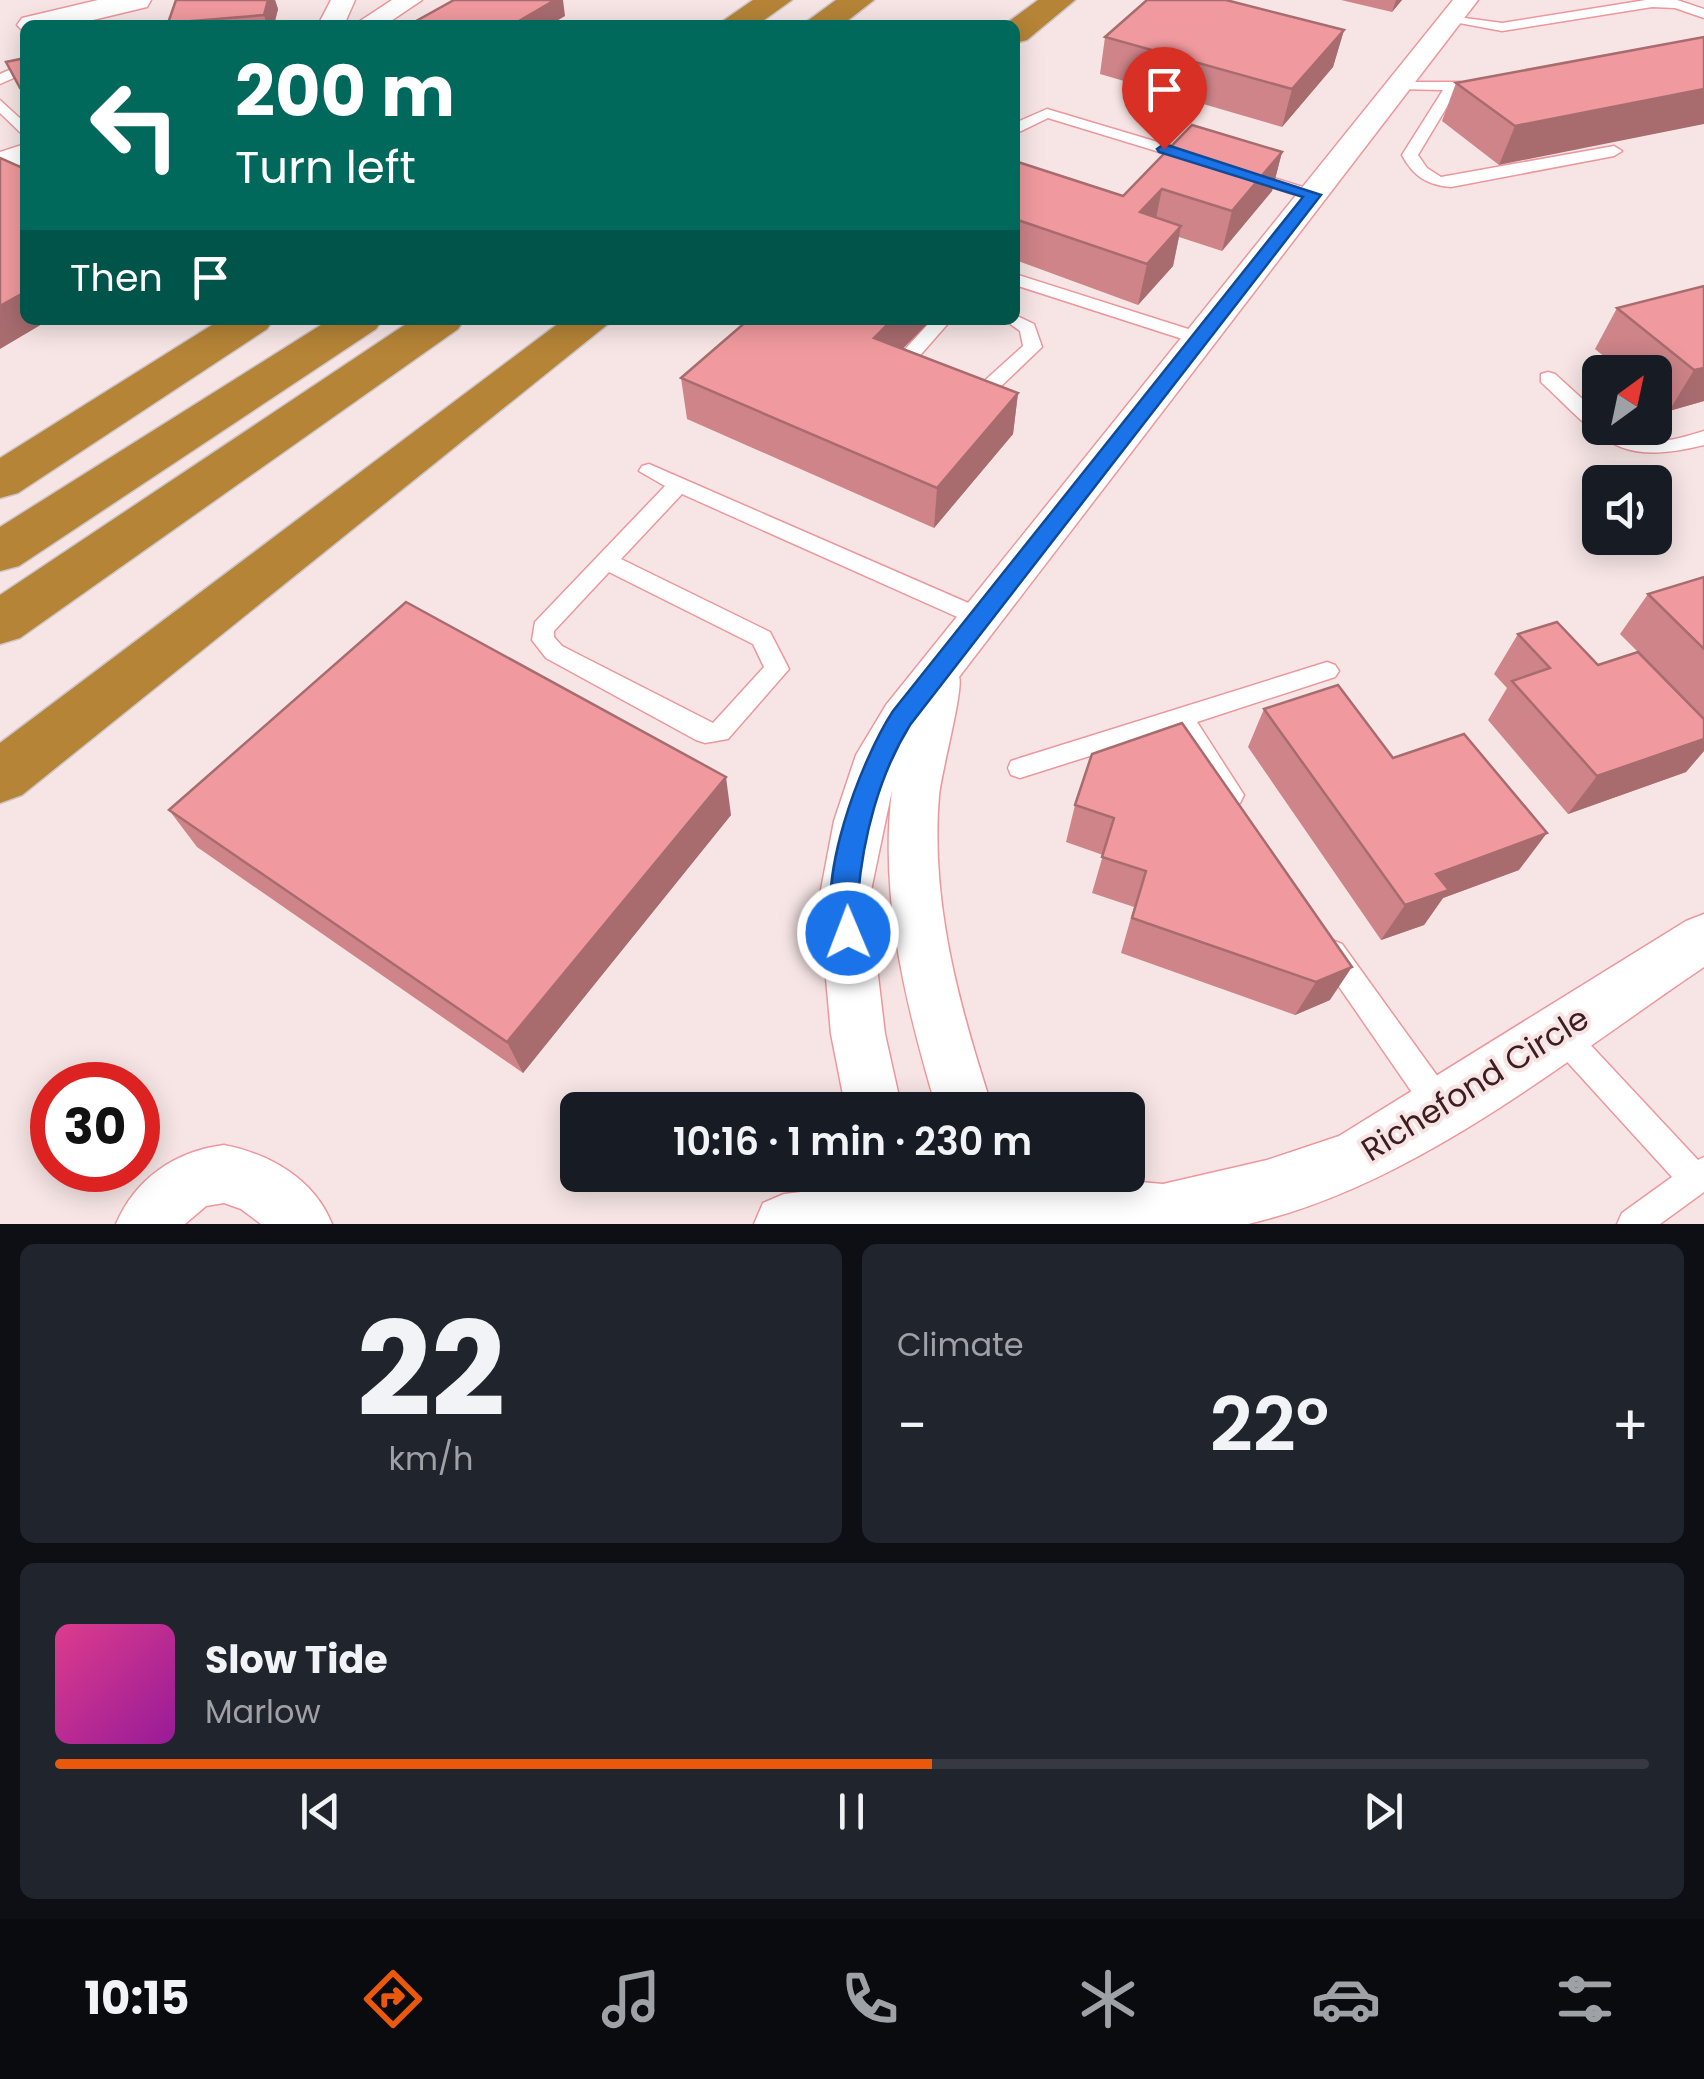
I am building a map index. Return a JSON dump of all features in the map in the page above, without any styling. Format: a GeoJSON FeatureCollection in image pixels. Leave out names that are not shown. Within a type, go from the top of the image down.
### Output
{"type":"FeatureCollection","features":[{"type":"Feature","properties":{"kind":"highway"},"geometry":{"type":"LineString","coordinates":[[705,20],[736,0]]}},
{"type":"Feature","properties":{"kind":"highway"},"geometry":{"type":"LineString","coordinates":[[742,20],[776,0]]}},
{"type":"Feature","properties":{"kind":"highway"},"geometry":{"type":"LineString","coordinates":[[827,20],[858,0]]}},
{"type":"Feature","properties":{"kind":"highway"},"geometry":{"type":"LineString","coordinates":[[1020,29],[1059,0]]}},
{"type":"Feature","properties":{"kind":"highway"},"geometry":{"type":"LineString","coordinates":[[0,481],[243,325]]}},
{"type":"Feature","properties":{"kind":"highway"},"geometry":{"type":"LineString","coordinates":[[0,552],[352,325]]}},
{"type":"Feature","properties":{"kind":"highway"},"geometry":{"type":"LineString","coordinates":[[0,623],[435,325]]}},
{"type":"Feature","properties":{"kind":"highway"},"geometry":{"type":"LineString","coordinates":[[0,777],[584,325]]}},
{"type":"Feature","properties":{"kind":"highway"},"geometry":{"type":"LineString","coordinates":[[90,704],[362,528],[627,325]]}},
{"type":"Feature","properties":{"kind":"street"},"geometry":{"type":"LineString","coordinates":[[54,20],[136,0]]}},
{"type":"Feature","properties":{"kind":"street"},"geometry":{"type":"LineString","coordinates":[[376,20],[410,0]]}},
{"type":"Feature","properties":{"kind":"street"},"geometry":{"type":"LineString","coordinates":[[870,1092],[858,1034],[844,900],[858,821],[879,754],[942,668],[1458,10]]}},
{"type":"Feature","properties":{"kind":"street"},"geometry":{"type":"LineString","coordinates":[[942,668],[918,760],[912,817],[915,918],[935,1018],[959,1092]]}},
{"type":"Feature","properties":{"kind":"street","name":"Richefond Circle"},"geometry":{"type":"LineString","coordinates":[[784,1224],[894,1202],[993,1199],[1164,1214],[1267,1190],[1353,1161],[1442,1109],[1704,938]]}},
{"type":"Feature","properties":{"kind":"street"},"geometry":{"type":"LineString","coordinates":[[146,1224],[176,1192],[204,1174],[236,1172],[263,1185],[302,1224]]}},
{"type":"Feature","properties":{"kind":"lane"},"geometry":{"type":"LineString","coordinates":[[1458,10],[1502,27],[1652,3],[1677,4],[1704,14]]}},
{"type":"Feature","properties":{"kind":"lane"},"geometry":{"type":"LineString","coordinates":[[1398,86],[1452,87],[1480,82]]}},
{"type":"Feature","properties":{"kind":"lane"},"geometry":{"type":"LineString","coordinates":[[1452,87],[1410,155],[1420,170],[1434,180],[1451,182],[1614,151]]}},
{"type":"Feature","properties":{"kind":"lane"},"geometry":{"type":"LineString","coordinates":[[0,104],[20,126]]}},
{"type":"Feature","properties":{"kind":"lane"},"geometry":{"type":"LineString","coordinates":[[1020,126],[1038,114],[1053,114],[1313,195]]}},
{"type":"Feature","properties":{"kind":"lane"},"geometry":{"type":"LineString","coordinates":[[1020,281],[1200,339]]}},
{"type":"Feature","properties":{"kind":"lane"},"geometry":{"type":"LineString","coordinates":[[989,387],[1033,347],[1028,328],[1020,323]]}},
{"type":"Feature","properties":{"kind":"lane"},"geometry":{"type":"LineString","coordinates":[[902,364],[937,325]]}},
{"type":"Feature","properties":{"kind":"lane"},"geometry":{"type":"LineString","coordinates":[[1548,378],[1582,409]]}},
{"type":"Feature","properties":{"kind":"lane"},"geometry":{"type":"LineString","coordinates":[[1628,445],[1648,452],[1704,438]]}},
{"type":"Feature","properties":{"kind":"lane"},"geometry":{"type":"LineString","coordinates":[[649,471],[981,618]]}},
{"type":"Feature","properties":{"kind":"lane"},"geometry":{"type":"LineString","coordinates":[[606,561],[744,629],[770,648],[777,669],[719,732],[706,733],[554,652],[543,640],[543,628],[678,484]]}},
{"type":"Feature","properties":{"kind":"lane"},"geometry":{"type":"LineString","coordinates":[[1020,768],[1327,670]]}},
{"type":"Feature","properties":{"kind":"lane"},"geometry":{"type":"LineString","coordinates":[[1181,718],[1243,815]]}},
{"type":"Feature","properties":{"kind":"lane"},"geometry":{"type":"LineString","coordinates":[[1316,928],[1442,1109]]}},
{"type":"Feature","properties":{"kind":"lane"},"geometry":{"type":"LineString","coordinates":[[1560,1032],[1700,1176],[1632,1224]]}},
{"type":"Feature","properties":{"kind":"building"},"geometry":{"type":"Polygon","coordinates":[[[176,0],[268,0],[264,15],[169,20],[176,0]]]}},
{"type":"Feature","properties":{"kind":"building"},"geometry":{"type":"Polygon","coordinates":[[[454,0],[555,0],[521,20],[418,20],[454,0]]]}},
{"type":"Feature","properties":{"kind":"building"},"geometry":{"type":"Polygon","coordinates":[[[1147,0],[1226,0],[1344,30],[1292,89],[1105,37],[1147,0]]]}},
{"type":"Feature","properties":{"kind":"building"},"geometry":{"type":"Polygon","coordinates":[[[1704,37],[1704,89],[1515,126],[1456,83],[1704,37]]]}},
{"type":"Feature","properties":{"kind":"building"},"geometry":{"type":"Polygon","coordinates":[[[20,59],[20,88],[6,62],[20,59]]]}},
{"type":"Feature","properties":{"kind":"building"},"geometry":{"type":"Polygon","coordinates":[[[1192,125],[1282,152],[1232,211],[1162,189],[1140,212],[1181,226],[1147,264],[1020,221],[1020,163],[1123,196],[1192,125]]]}},
{"type":"Feature","properties":{"kind":"building"},"geometry":{"type":"Polygon","coordinates":[[[0,158],[20,167],[20,295],[0,306],[0,158]]]}},
{"type":"Feature","properties":{"kind":"building"},"geometry":{"type":"Polygon","coordinates":[[[1704,286],[1704,368],[1694,370],[1617,308],[1704,286]]]}},
{"type":"Feature","properties":{"kind":"building"},"geometry":{"type":"Polygon","coordinates":[[[742,325],[887,325],[874,338],[1018,393],[937,488],[681,378],[742,325]]]}},
{"type":"Feature","properties":{"kind":"building"},"geometry":{"type":"Polygon","coordinates":[[[1704,577],[1704,649],[1648,594],[1704,577]]]}},
{"type":"Feature","properties":{"kind":"building"},"geometry":{"type":"Polygon","coordinates":[[[406,602],[726,777],[507,1042],[169,810],[406,602]]]}},
{"type":"Feature","properties":{"kind":"building"},"geometry":{"type":"Polygon","coordinates":[[[1557,622],[1598,665],[1638,652],[1704,719],[1704,739],[1597,776],[1512,681],[1550,668],[1518,634],[1557,622]]]}},
{"type":"Feature","properties":{"kind":"building"},"geometry":{"type":"Polygon","coordinates":[[[1338,685],[1393,758],[1464,734],[1547,833],[1436,874],[1449,890],[1405,905],[1264,709],[1338,685]]]}},
{"type":"Feature","properties":{"kind":"building"},"geometry":{"type":"Polygon","coordinates":[[[1182,723],[1352,967],[1316,982],[1132,918],[1146,871],[1102,857],[1114,818],[1075,805],[1092,754],[1182,723]]]}},
{"type":"Feature","properties":{"kind":"route"},"geometry":{"type":"LineString","coordinates":[[848,933],[844,900],[858,821],[879,754],[902,718],[1313,195],[1164,149]]}}]}
